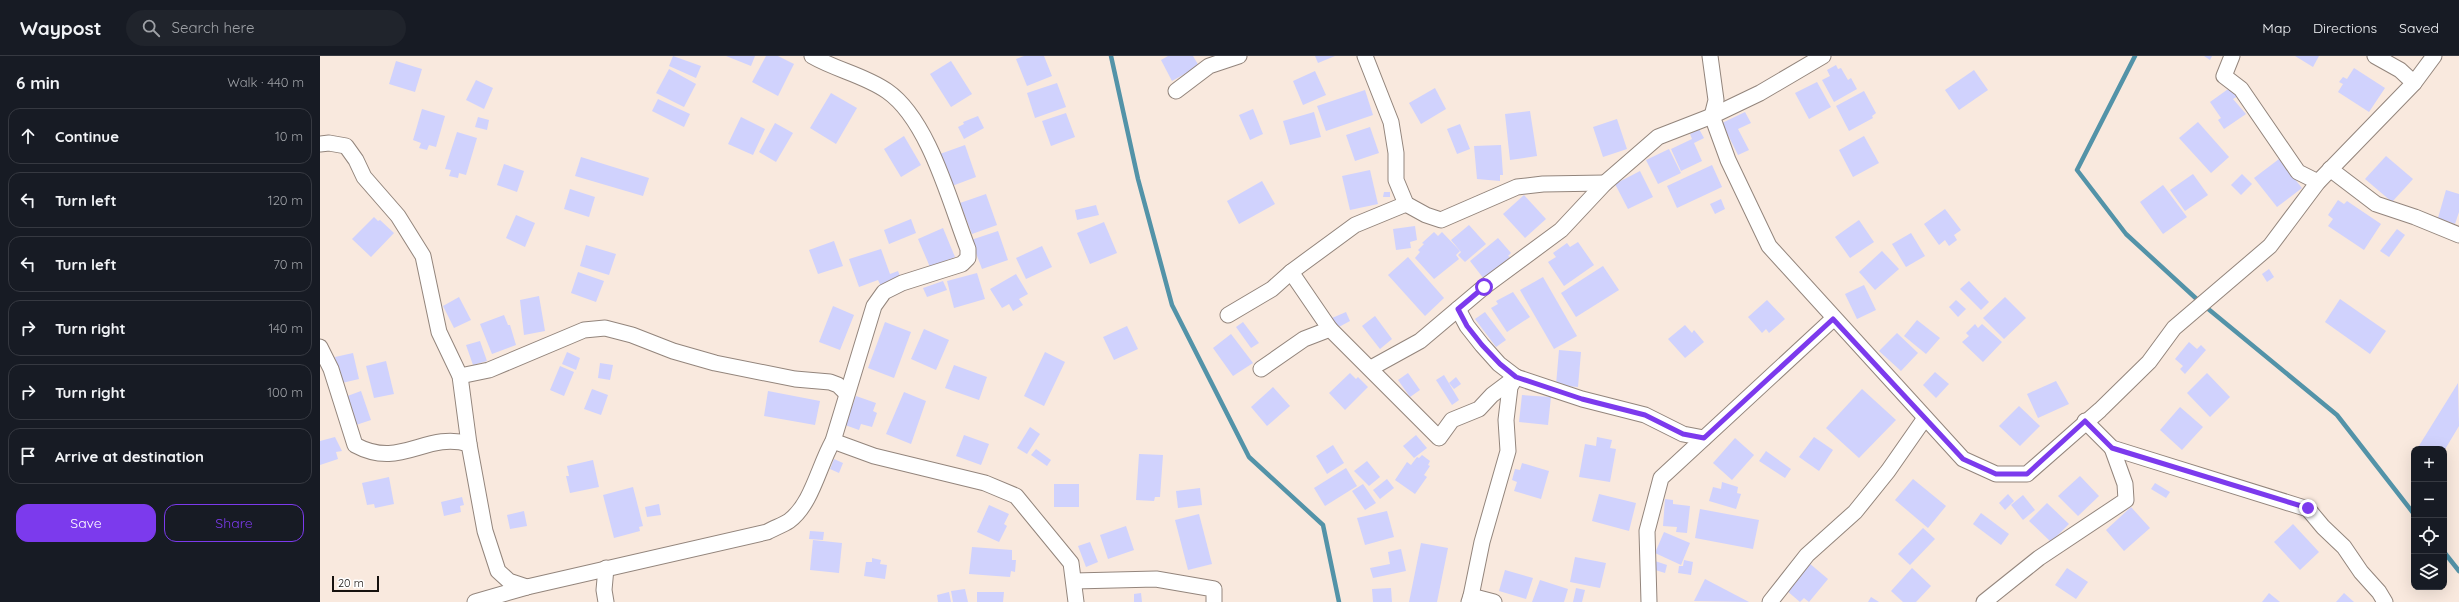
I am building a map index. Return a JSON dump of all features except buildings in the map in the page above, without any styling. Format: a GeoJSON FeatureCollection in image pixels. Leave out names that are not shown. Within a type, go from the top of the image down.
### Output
{"type":"FeatureCollection","features":[{"type":"Feature","properties":{"kind":"street"},"geometry":{"type":"LineString","coordinates":[[475,602],[527,587],[606,568],[767,532],[789,521],[804,506],[822,459],[833,441],[846,393],[874,306],[884,292],[902,283],[962,264],[968,258],[968,249],[928,143],[905,110],[888,91],[812,56]]}},
{"type":"Feature","properties":{"kind":"street"},"geometry":{"type":"LineString","coordinates":[[1176,91],[1209,66],[1239,56]]}},
{"type":"Feature","properties":{"kind":"street"},"geometry":{"type":"LineString","coordinates":[[1365,56],[1391,122],[1396,153],[1396,180],[1406,204],[1426,215],[1441,220],[1518,187],[1543,184],[1605,183]]}},
{"type":"Feature","properties":{"kind":"street"},"geometry":{"type":"LineString","coordinates":[[1710,56],[1716,100],[1712,116],[1728,160],[1769,246],[1833,319],[1963,459],[1996,474],[2027,474],[2085,421],[2100,410],[2149,362],[2174,328],[2270,246],[2318,182],[2414,83],[2434,56]]}},
{"type":"Feature","properties":{"kind":"street"},"geometry":{"type":"LineString","coordinates":[[1371,368],[1420,342],[1514,263],[1561,230],[1605,183],[1658,137],[1712,116],[1760,93],[1823,56]]}},
{"type":"Feature","properties":{"kind":"street"},"geometry":{"type":"LineString","coordinates":[[2232,56],[2224,76],[2241,89],[2298,172],[2318,182]]}},
{"type":"Feature","properties":{"kind":"street"},"geometry":{"type":"LineString","coordinates":[[2375,56],[2400,70],[2414,83]]}},
{"type":"Feature","properties":{"kind":"street"},"geometry":{"type":"LineString","coordinates":[[320,144],[328,143],[346,146],[356,160],[364,178],[398,216],[414,238],[423,256],[439,332],[460,376],[469,444],[485,531],[498,571],[509,581],[527,587]]}},
{"type":"Feature","properties":{"kind":"street"},"geometry":{"type":"LineString","coordinates":[[2330,169],[2376,204],[2415,217],[2459,235]]}},
{"type":"Feature","properties":{"kind":"street"},"geometry":{"type":"LineString","coordinates":[[1228,315],[1272,289],[1291,272],[1355,225],[1406,204]]}},
{"type":"Feature","properties":{"kind":"street"},"geometry":{"type":"LineString","coordinates":[[1291,272],[1330,329],[1353,354],[1371,368],[1439,438],[1452,420],[1479,409],[1492,394],[1516,377]]}},
{"type":"Feature","properties":{"kind":"street"},"geometry":{"type":"LineString","coordinates":[[1458,309],[1467,326],[1482,345],[1500,364],[1516,377],[1582,399],[1645,415],[1683,434],[1704,438]]}},
{"type":"Feature","properties":{"kind":"street"},"geometry":{"type":"LineString","coordinates":[[1649,602],[1647,531],[1661,478],[1833,319]]}},
{"type":"Feature","properties":{"kind":"street"},"geometry":{"type":"LineString","coordinates":[[460,376],[489,370],[584,330],[605,328],[715,363],[795,380],[830,382],[838,386],[846,393]]}},
{"type":"Feature","properties":{"kind":"street"},"geometry":{"type":"LineString","coordinates":[[1261,369],[1304,339],[1330,329]]}},
{"type":"Feature","properties":{"kind":"street"},"geometry":{"type":"LineString","coordinates":[[320,347],[331,369],[355,445],[369,452],[383,455],[407,451],[436,442],[456,440],[469,444]]}},
{"type":"Feature","properties":{"kind":"street"},"geometry":{"type":"LineString","coordinates":[[1494,602],[1470,599],[1482,542],[1508,451],[1506,420],[1510,387],[1516,377]]}},
{"type":"Feature","properties":{"kind":"street"},"geometry":{"type":"LineString","coordinates":[[1770,602],[1807,555],[1855,512],[1888,471],[1925,418]]}},
{"type":"Feature","properties":{"kind":"street"},"geometry":{"type":"LineString","coordinates":[[1984,602],[2039,558],[2126,500],[2125,484],[2112,448],[2085,421]]}},
{"type":"Feature","properties":{"kind":"street"},"geometry":{"type":"LineString","coordinates":[[833,441],[874,456],[985,483],[1016,496],[1071,563],[1076,602]]}},
{"type":"Feature","properties":{"kind":"street"},"geometry":{"type":"LineString","coordinates":[[2112,448],[2308,508],[2344,547],[2361,572],[2379,592],[2385,602]]}},
{"type":"Feature","properties":{"kind":"street"},"geometry":{"type":"LineString","coordinates":[[606,568],[604,590],[606,602]]}},
{"type":"Feature","properties":{"kind":"street"},"geometry":{"type":"LineString","coordinates":[[1074,581],[1156,579],[1214,589],[1214,602]]}},
{"type":"Feature","properties":{"kind":"waterway"},"geometry":{"type":"LineString","coordinates":[[1111,56],[1138,179],[1172,305],[1249,457],[1323,525],[1339,602]]}},
{"type":"Feature","properties":{"kind":"waterway"},"geometry":{"type":"LineString","coordinates":[[2135,56],[2077,170],[2126,234],[2201,303],[2337,415],[2411,510]]}},
{"type":"Feature","properties":{"kind":"waterway"},"geometry":{"type":"LineString","coordinates":[[2446,554],[2459,571]]}},
{"type":"Feature","properties":{"kind":"route"},"geometry":{"type":"LineString","coordinates":[[1484,287],[1458,309],[1467,326],[1482,345],[1500,364],[1516,377],[1550,387],[1582,399],[1604,403],[1645,415],[1683,434],[1704,438],[1833,319],[1963,459],[1996,474],[2027,474],[2085,421],[2112,448],[2308,508]]}}]}
